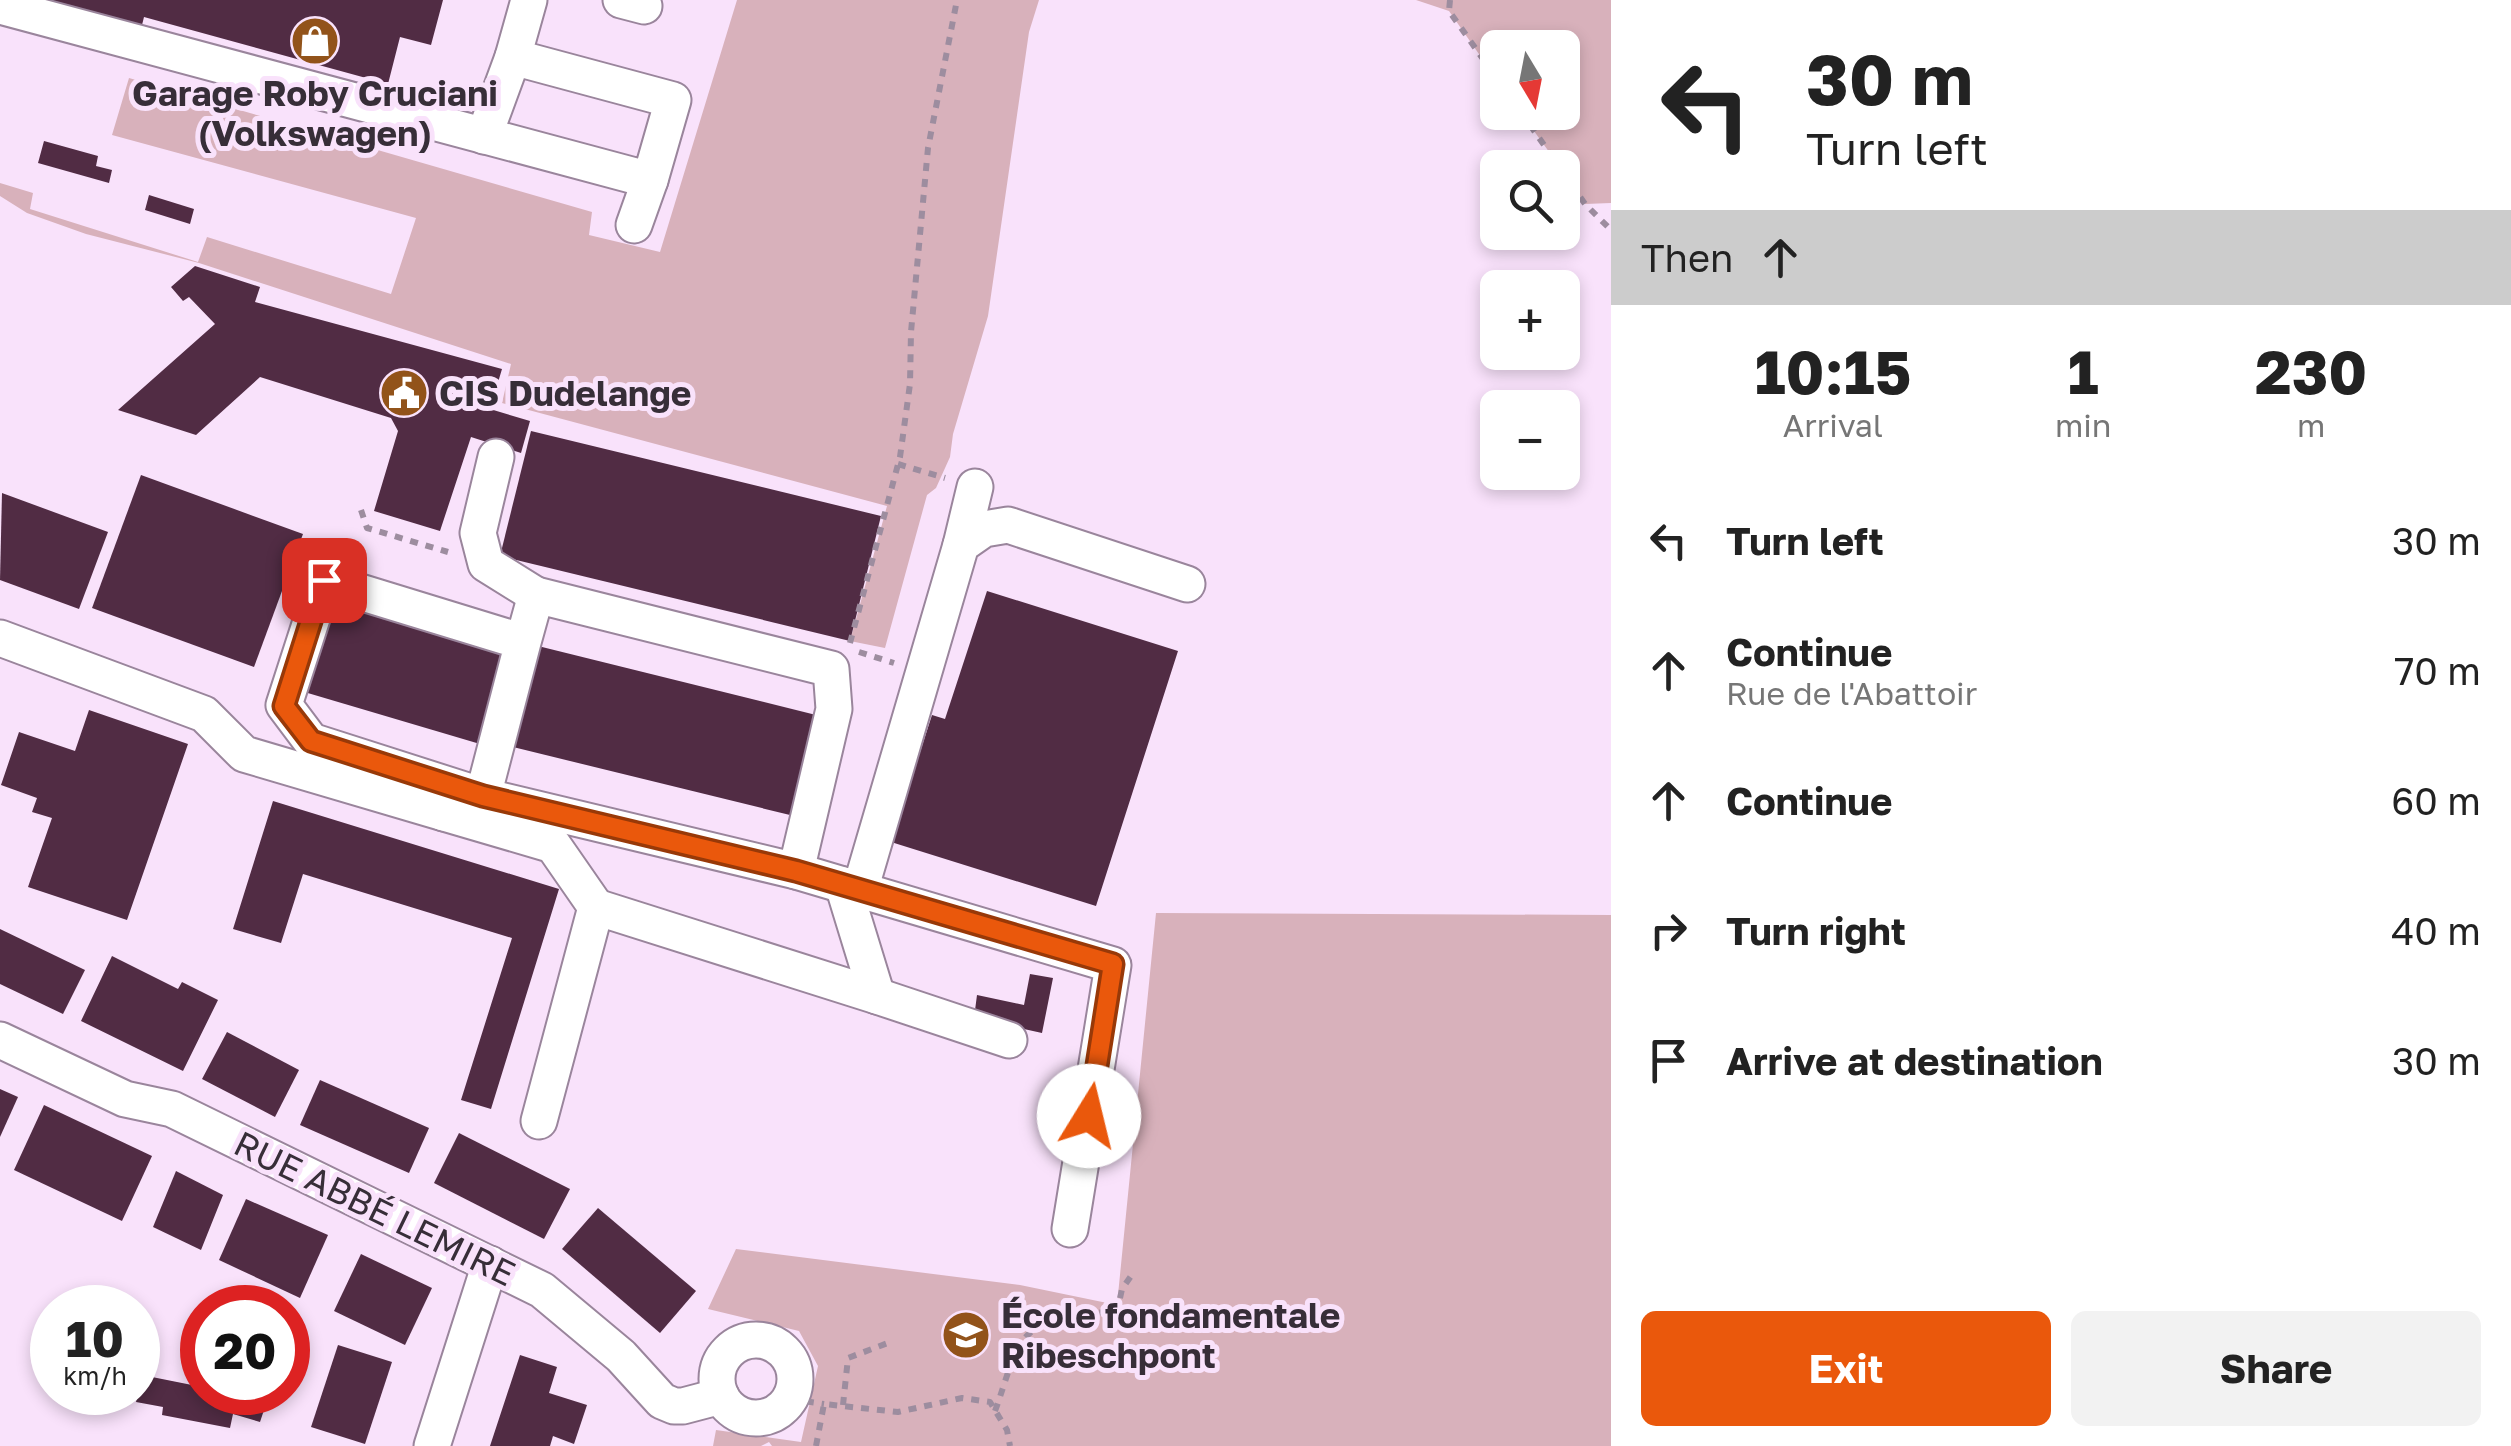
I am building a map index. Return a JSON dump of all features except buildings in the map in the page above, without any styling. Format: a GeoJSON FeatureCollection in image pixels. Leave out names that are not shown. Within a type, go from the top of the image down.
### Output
{"type":"FeatureCollection","features":[{"type":"Feature","properties":{"kind":"street"},"geometry":{"type":"LineString","coordinates":[[484,136],[529,0]]}},
{"type":"Feature","properties":{"kind":"street"},"geometry":{"type":"LineString","coordinates":[[0,6],[650,180]]}},
{"type":"Feature","properties":{"kind":"street"},"geometry":{"type":"LineString","coordinates":[[513,57],[672,100],[634,225]]}},
{"type":"Feature","properties":{"kind":"street"},"geometry":{"type":"LineString","coordinates":[[496,458],[478,533],[486,564],[536,595],[831,668],[834,709],[796,871]]}},
{"type":"Feature","properties":{"kind":"street"},"geometry":{"type":"LineString","coordinates":[[878,996],[851,888],[924,673],[975,488]]}},
{"type":"Feature","properties":{"kind":"street"},"geometry":{"type":"LineString","coordinates":[[961,546],[984,529],[1008,525],[1188,584]]}},
{"type":"Feature","properties":{"kind":"street"},"geometry":{"type":"LineString","coordinates":[[524,642],[324,580],[284,706],[308,756],[444,814],[552,845],[596,907],[1009,1040]]}},
{"type":"Feature","properties":{"kind":"street"},"geometry":{"type":"LineString","coordinates":[[483,796],[536,595]]}},
{"type":"Feature","properties":{"kind":"street"},"geometry":{"type":"LineString","coordinates":[[0,638],[204,714],[244,754],[308,756],[796,871],[1113,964],[1070,1228]]}},
{"type":"Feature","properties":{"kind":"street"},"geometry":{"type":"LineString","coordinates":[[444,814],[483,796]]}},
{"type":"Feature","properties":{"kind":"street"},"geometry":{"type":"LineString","coordinates":[[539,1121],[596,907]]}},
{"type":"Feature","properties":{"kind":"street","name":"RUE ABBÉ LEMIRE"},"geometry":{"type":"LineString","coordinates":[[0,1040],[125,1099],[172,1109],[542,1290],[621,1356],[662,1400],[674,1406],[721,1396]]}},
{"type":"Feature","properties":{"kind":"street"},"geometry":{"type":"LineString","coordinates":[[432,1446],[490,1264]]}},
{"type":"Feature","properties":{"kind":"street"},"geometry":{"type":"LineString","coordinates":[[744,1342],[771,1343],[790,1360],[794,1386],[807,1401],[749,1418],[728,1406],[721,1396],[718,1370],[733,1348],[744,1342]]}},
{"type":"Feature","properties":{"kind":"path"},"geometry":{"type":"LineString","coordinates":[[924,673],[849,645],[898,464],[910,384],[928,148],[957,0]]}},
{"type":"Feature","properties":{"kind":"path"},"geometry":{"type":"LineString","coordinates":[[1450,0],[1449,11],[1480,55]]}},
{"type":"Feature","properties":{"kind":"path"},"geometry":{"type":"LineString","coordinates":[[1580,197],[1611,230]]}},
{"type":"Feature","properties":{"kind":"path"},"geometry":{"type":"LineString","coordinates":[[898,464],[975,488]]}},
{"type":"Feature","properties":{"kind":"path"},"geometry":{"type":"LineString","coordinates":[[362,510],[367,528],[447,552]]}},
{"type":"Feature","properties":{"kind":"path"},"geometry":{"type":"LineString","coordinates":[[996,1411],[1020,1344],[1040,1323],[1117,1312],[1122,1289],[1131,1276]]}},
{"type":"Feature","properties":{"kind":"path"},"geometry":{"type":"LineString","coordinates":[[843,1406],[848,1358],[893,1341]]}},
{"type":"Feature","properties":{"kind":"path"},"geometry":{"type":"LineString","coordinates":[[816,1446],[807,1401],[898,1412],[962,1398],[990,1402],[1007,1430],[1010,1446]]}},
{"type":"Feature","properties":{"kind":"shaded area"},"geometry":{"type":"Polygon","coordinates":[[[737,0],[1039,0],[1029,32],[988,316],[953,434],[950,457],[936,488],[927,495],[885,648],[850,641],[887,506],[502,403],[511,364],[199,263],[86,234],[27,213],[0,196],[0,183],[33,193],[30,209],[198,262],[207,237],[391,294],[416,218],[112,135],[129,78],[592,212],[589,235],[660,252],[737,0]]]}},
{"type":"Feature","properties":{"kind":"shaded area"},"geometry":{"type":"Polygon","coordinates":[[[1416,0],[1611,0],[1611,203],[1585,204],[1580,196],[1580,150],[1548,150],[1533,130],[1580,130],[1580,30],[1480,30],[1480,56],[1449,11],[1416,0]]]}},
{"type":"Feature","properties":{"kind":"shaded area"},"geometry":{"type":"Polygon","coordinates":[[[1156,913],[1611,915],[1611,1446],[772,1446],[769,1442],[761,1446],[713,1446],[716,1430],[801,1442],[818,1366],[799,1331],[708,1309],[736,1249],[1020,1285],[1117,1305],[1156,913]]]}},
{"type":"Feature","properties":{"kind":"place","name":"Garage Roby Cruciani (Volkswagen)"},"geometry":{"type":"Point","coordinates":[315,41]}},
{"type":"Feature","properties":{"kind":"place","name":"CIS Dudelange"},"geometry":{"type":"Point","coordinates":[404,393]}},
{"type":"Feature","properties":{"kind":"place","name":"École fondamentale Ribeschpont"},"geometry":{"type":"Point","coordinates":[966,1335]}},
{"type":"Feature","properties":{"kind":"route"},"geometry":{"type":"LineString","coordinates":[[324,580],[284,706],[311,741],[483,796],[796,871],[1113,964],[1089,1116]]}}]}
